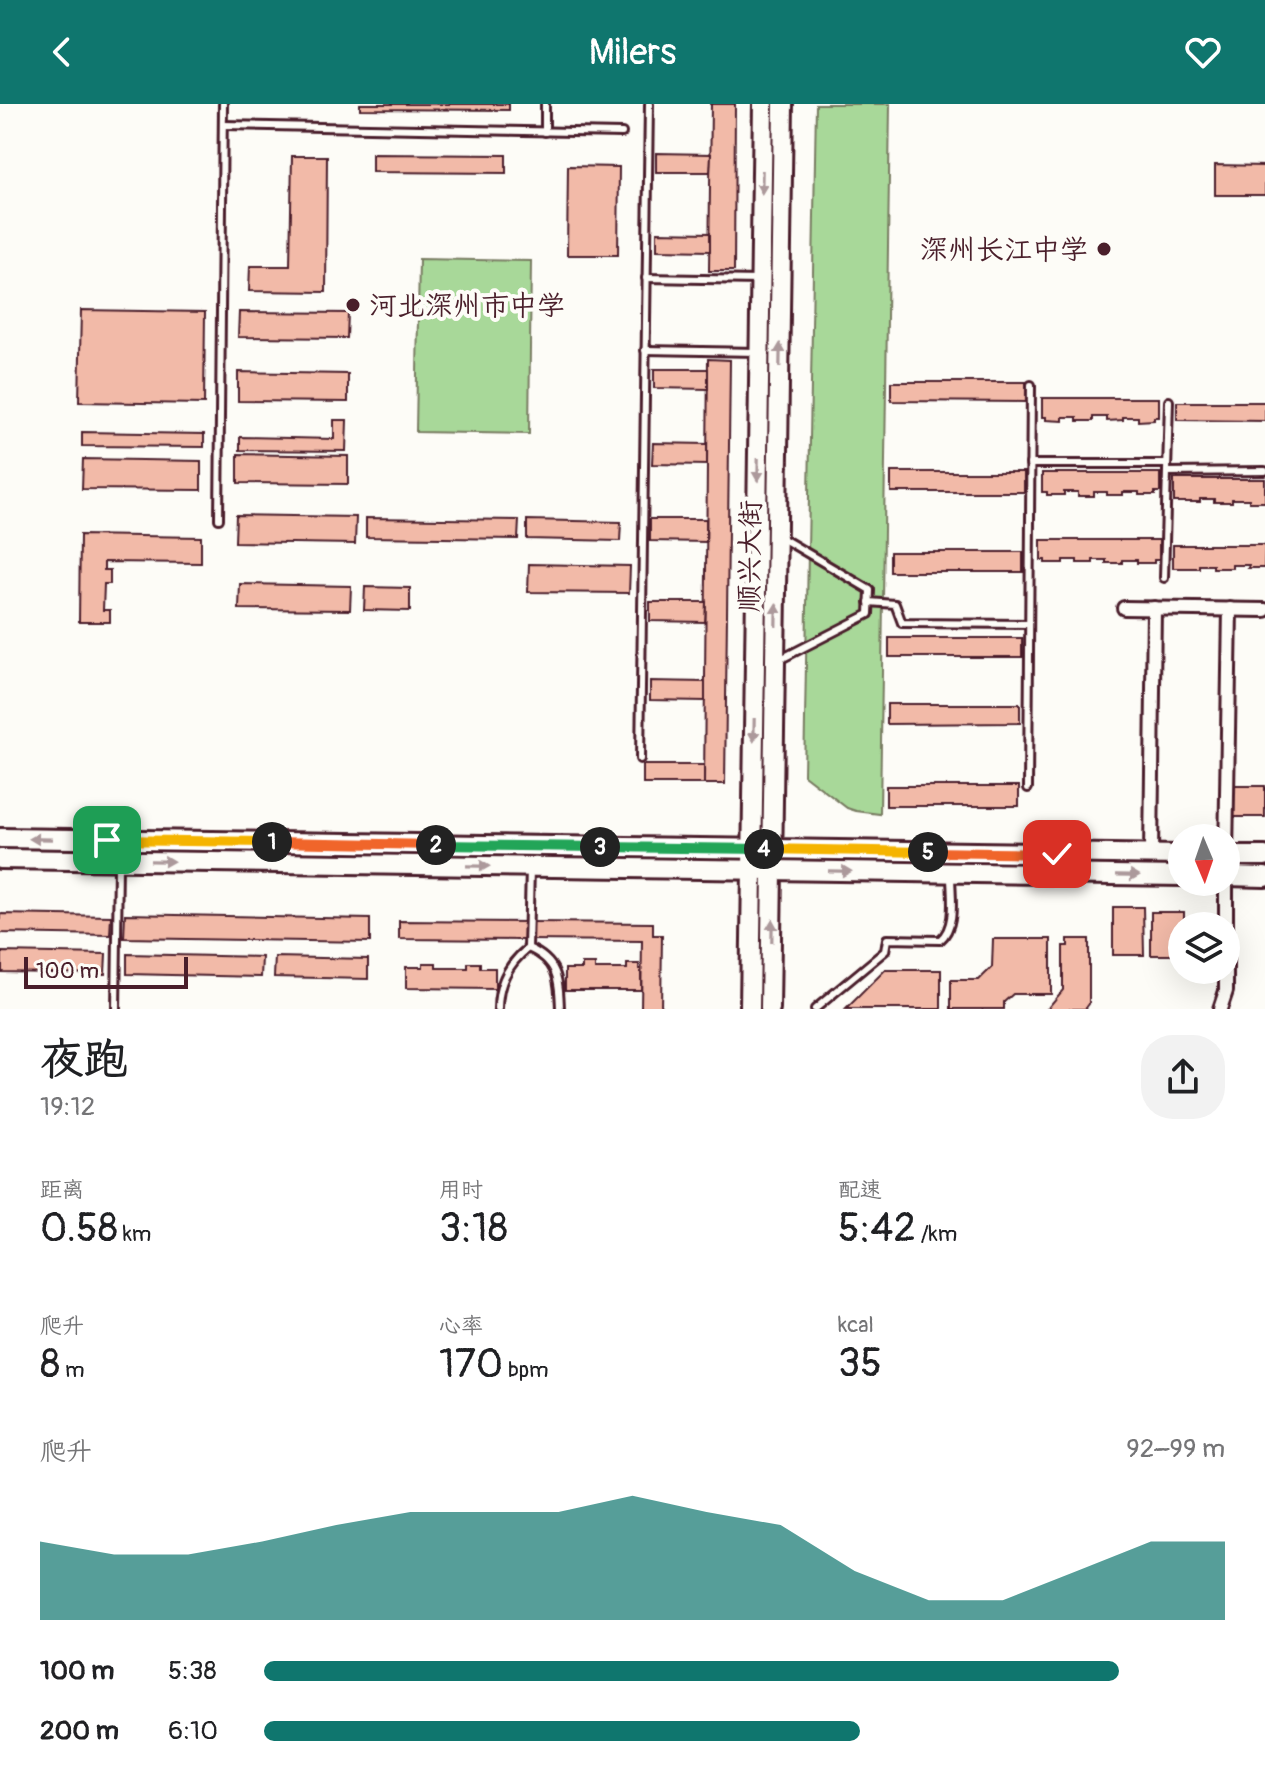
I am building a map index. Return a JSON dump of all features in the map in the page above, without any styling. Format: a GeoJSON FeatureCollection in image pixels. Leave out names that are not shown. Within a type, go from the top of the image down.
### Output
{"type":"FeatureCollection","features":[{"type":"Feature","properties":{"kind":"main road","name":"顺兴大街"},"geometry":{"type":"LineString","coordinates":[[763,104],[759,352],[763,849]]}},
{"type":"Feature","properties":{"kind":"main road","name":"顺兴大街"},"geometry":{"type":"LineString","coordinates":[[750,1009],[775,662],[783,104]]}},
{"type":"Feature","properties":{"kind":"main road"},"geometry":{"type":"LineString","coordinates":[[0,838],[1168,855]]}},
{"type":"Feature","properties":{"kind":"main road"},"geometry":{"type":"LineString","coordinates":[[1240,856],[1265,856]]}},
{"type":"Feature","properties":{"kind":"main road"},"geometry":{"type":"LineString","coordinates":[[0,859],[1168,876]]}},
{"type":"Feature","properties":{"kind":"main road","name":"顺兴大街"},"geometry":{"type":"LineString","coordinates":[[762,870],[770,1009]]}},
{"type":"Feature","properties":{"kind":"main road"},"geometry":{"type":"LineString","coordinates":[[1240,876],[1265,877]]}},
{"type":"Feature","properties":{"kind":"street"},"geometry":{"type":"LineString","coordinates":[[1124,608],[1265,610]]}},
{"type":"Feature","properties":{"kind":"street"},"geometry":{"type":"LineString","coordinates":[[1151,855],[1154,608]]}},
{"type":"Feature","properties":{"kind":"street"},"geometry":{"type":"LineString","coordinates":[[1227,824],[1230,609]]}},
{"type":"Feature","properties":{"kind":"street"},"geometry":{"type":"LineString","coordinates":[[1220,1009],[1226,991],[1226,896]]}},
{"type":"Feature","properties":{"kind":"lane"},"geometry":{"type":"LineString","coordinates":[[219,519],[223,104]]}},
{"type":"Feature","properties":{"kind":"lane"},"geometry":{"type":"LineString","coordinates":[[545,104],[545,132]]}},
{"type":"Feature","properties":{"kind":"lane"},"geometry":{"type":"LineString","coordinates":[[640,759],[649,104]]}},
{"type":"Feature","properties":{"kind":"lane"},"geometry":{"type":"LineString","coordinates":[[223,125],[622,133]]}},
{"type":"Feature","properties":{"kind":"lane"},"geometry":{"type":"LineString","coordinates":[[646,278],[760,280]]}},
{"type":"Feature","properties":{"kind":"lane"},"geometry":{"type":"LineString","coordinates":[[645,350],[759,352]]}},
{"type":"Feature","properties":{"kind":"lane"},"geometry":{"type":"LineString","coordinates":[[1028,788],[1031,385]]}},
{"type":"Feature","properties":{"kind":"lane"},"geometry":{"type":"LineString","coordinates":[[1164,578],[1169,401]]}},
{"type":"Feature","properties":{"kind":"lane"},"geometry":{"type":"LineString","coordinates":[[1030,464],[1265,471]]}},
{"type":"Feature","properties":{"kind":"lane"},"geometry":{"type":"LineString","coordinates":[[775,662],[869,614],[870,590],[777,535]]}},
{"type":"Feature","properties":{"kind":"lane"},"geometry":{"type":"LineString","coordinates":[[869,602],[895,604],[902,623],[1029,624]]}},
{"type":"Feature","properties":{"kind":"lane"},"geometry":{"type":"LineString","coordinates":[[116,1009],[118,861]]}},
{"type":"Feature","properties":{"kind":"lane"},"geometry":{"type":"LineString","coordinates":[[498,1009],[498,995],[504,977],[514,960],[528,948],[530,866]]}},
{"type":"Feature","properties":{"kind":"lane"},"geometry":{"type":"LineString","coordinates":[[815,1009],[885,951],[887,939],[940,940],[945,935],[951,926],[951,872]]}},
{"type":"Feature","properties":{"kind":"lane"},"geometry":{"type":"LineString","coordinates":[[528,948],[541,954],[554,969],[559,983],[560,1009]]}},
{"type":"Feature","properties":{"kind":"green space"},"geometry":{"type":"Polygon","coordinates":[[[816,104],[890,104],[880,814],[847,808],[804,775],[816,104]]]}},
{"type":"Feature","properties":{"kind":"green space"},"geometry":{"type":"Polygon","coordinates":[[[419,259],[531,261],[529,434],[416,432],[419,259]]]}},
{"type":"Feature","properties":{"kind":"building"},"geometry":{"type":"Polygon","coordinates":[[[360,104],[509,104],[509,110],[360,109],[360,104]]]}},
{"type":"Feature","properties":{"kind":"building"},"geometry":{"type":"Polygon","coordinates":[[[711,104],[735,104],[734,271],[709,271],[711,104]]]}},
{"type":"Feature","properties":{"kind":"building"},"geometry":{"type":"Polygon","coordinates":[[[656,153],[711,154],[710,172],[656,172],[656,153]]]}},
{"type":"Feature","properties":{"kind":"building"},"geometry":{"type":"Polygon","coordinates":[[[372,154],[506,155],[506,173],[372,172],[372,154]]]}},
{"type":"Feature","properties":{"kind":"building"},"geometry":{"type":"Polygon","coordinates":[[[292,156],[327,156],[326,292],[249,291],[250,266],[290,266],[292,156]]]}},
{"type":"Feature","properties":{"kind":"building"},"geometry":{"type":"Polygon","coordinates":[[[1215,165],[1265,166],[1265,195],[1215,195],[1215,165]]]}},
{"type":"Feature","properties":{"kind":"building"},"geometry":{"type":"Polygon","coordinates":[[[568,166],[619,167],[618,255],[567,255],[568,166]]]}},
{"type":"Feature","properties":{"kind":"building"},"geometry":{"type":"Polygon","coordinates":[[[657,232],[710,233],[710,251],[657,250],[657,232]]]}},
{"type":"Feature","properties":{"kind":"building"},"geometry":{"type":"Polygon","coordinates":[[[81,310],[205,312],[204,404],[79,402],[81,310]]]}},
{"type":"Feature","properties":{"kind":"building"},"geometry":{"type":"Polygon","coordinates":[[[239,312],[348,313],[347,338],[238,337],[239,312]]]}},
{"type":"Feature","properties":{"kind":"building"},"geometry":{"type":"Polygon","coordinates":[[[708,359],[730,360],[725,784],[704,784],[708,359]]]}},
{"type":"Feature","properties":{"kind":"building"},"geometry":{"type":"Polygon","coordinates":[[[654,369],[708,369],[708,389],[654,388],[654,369]]]}},
{"type":"Feature","properties":{"kind":"building"},"geometry":{"type":"Polygon","coordinates":[[[238,372],[348,374],[348,402],[238,401],[238,372]]]}},
{"type":"Feature","properties":{"kind":"building"},"geometry":{"type":"Polygon","coordinates":[[[891,382],[1026,382],[1026,402],[891,401],[891,382]]]}},
{"type":"Feature","properties":{"kind":"building"},"geometry":{"type":"Polygon","coordinates":[[[1042,398],[1159,398],[1159,417],[1138,421],[1138,417],[1107,421],[1107,417],[1093,417],[1093,421],[1077,421],[1077,417],[1063,417],[1063,421],[1046,420],[1042,417],[1042,398]]]}},
{"type":"Feature","properties":{"kind":"building"},"geometry":{"type":"Polygon","coordinates":[[[1177,402],[1265,402],[1265,421],[1177,420],[1177,402]]]}},
{"type":"Feature","properties":{"kind":"building"},"geometry":{"type":"Polygon","coordinates":[[[334,420],[347,420],[346,451],[240,450],[240,437],[334,439],[334,420]]]}},
{"type":"Feature","properties":{"kind":"building"},"geometry":{"type":"Polygon","coordinates":[[[82,432],[204,434],[204,447],[82,446],[82,432]]]}},
{"type":"Feature","properties":{"kind":"building"},"geometry":{"type":"Polygon","coordinates":[[[653,443],[707,444],[707,465],[652,464],[653,443]]]}},
{"type":"Feature","properties":{"kind":"building"},"geometry":{"type":"Polygon","coordinates":[[[238,454],[348,456],[348,484],[238,483],[238,454]]]}},
{"type":"Feature","properties":{"kind":"building"},"geometry":{"type":"Polygon","coordinates":[[[83,459],[201,461],[201,490],[82,489],[83,459]]]}},
{"type":"Feature","properties":{"kind":"building"},"geometry":{"type":"Polygon","coordinates":[[[891,472],[1024,472],[1024,492],[891,492],[891,472]]]}},
{"type":"Feature","properties":{"kind":"building"},"geometry":{"type":"Polygon","coordinates":[[[1042,473],[1160,473],[1160,492],[1155,492],[1155,495],[1094,492],[1094,496],[1078,496],[1078,492],[1064,492],[1064,495],[1047,495],[1047,492],[1042,492],[1042,473]]]}},
{"type":"Feature","properties":{"kind":"building"},"geometry":{"type":"Polygon","coordinates":[[[1174,479],[1265,479],[1265,502],[1200,499],[1200,502],[1174,502],[1174,479]]]}},
{"type":"Feature","properties":{"kind":"building"},"geometry":{"type":"Polygon","coordinates":[[[236,515],[356,517],[355,544],[235,542],[236,515]]]}},
{"type":"Feature","properties":{"kind":"building"},"geometry":{"type":"Polygon","coordinates":[[[366,518],[519,520],[518,539],[366,537],[366,518]]]}},
{"type":"Feature","properties":{"kind":"building"},"geometry":{"type":"Polygon","coordinates":[[[650,519],[706,519],[706,542],[650,541],[650,519]]]}},
{"type":"Feature","properties":{"kind":"building"},"geometry":{"type":"Polygon","coordinates":[[[527,520],[621,522],[620,541],[527,539],[527,520]]]}},
{"type":"Feature","properties":{"kind":"building"},"geometry":{"type":"Polygon","coordinates":[[[80,535],[201,537],[201,563],[104,562],[104,570],[110,570],[110,584],[104,584],[103,610],[110,610],[110,622],[79,622],[80,535]]]}},
{"type":"Feature","properties":{"kind":"building"},"geometry":{"type":"Polygon","coordinates":[[[1041,540],[1159,540],[1159,560],[1154,560],[1154,563],[1093,560],[1093,563],[1077,563],[1077,560],[1063,560],[1063,563],[1045,563],[1041,560],[1041,540]]]}},
{"type":"Feature","properties":{"kind":"building"},"geometry":{"type":"Polygon","coordinates":[[[1173,545],[1265,545],[1264,568],[1199,565],[1199,568],[1173,568],[1173,545]]]}},
{"type":"Feature","properties":{"kind":"building"},"geometry":{"type":"Polygon","coordinates":[[[890,552],[1023,552],[1023,572],[890,572],[890,552]]]}},
{"type":"Feature","properties":{"kind":"building"},"geometry":{"type":"Polygon","coordinates":[[[529,564],[630,566],[629,593],[528,592],[529,564]]]}},
{"type":"Feature","properties":{"kind":"building"},"geometry":{"type":"Polygon","coordinates":[[[240,584],[351,586],[350,610],[239,609],[240,584]]]}},
{"type":"Feature","properties":{"kind":"building"},"geometry":{"type":"Polygon","coordinates":[[[365,587],[410,588],[410,611],[364,610],[365,587]]]}},
{"type":"Feature","properties":{"kind":"building"},"geometry":{"type":"Polygon","coordinates":[[[650,602],[706,602],[705,622],[650,621],[650,602]]]}},
{"type":"Feature","properties":{"kind":"building"},"geometry":{"type":"Polygon","coordinates":[[[889,638],[1022,638],[1022,657],[889,657],[889,638]]]}},
{"type":"Feature","properties":{"kind":"building"},"geometry":{"type":"Polygon","coordinates":[[[650,681],[705,682],[705,701],[650,700],[650,681]]]}},
{"type":"Feature","properties":{"kind":"building"},"geometry":{"type":"Polygon","coordinates":[[[887,704],[1020,704],[1020,723],[887,724],[887,704]]]}},
{"type":"Feature","properties":{"kind":"building"},"geometry":{"type":"Polygon","coordinates":[[[643,765],[704,765],[704,784],[643,784],[643,765]]]}},
{"type":"Feature","properties":{"kind":"building"},"geometry":{"type":"Polygon","coordinates":[[[886,786],[1019,786],[1019,806],[886,806],[886,786]]]}},
{"type":"Feature","properties":{"kind":"building"},"geometry":{"type":"Polygon","coordinates":[[[1232,786],[1265,786],[1265,817],[1232,817],[1232,786]]]}},
{"type":"Feature","properties":{"kind":"building"},"geometry":{"type":"Polygon","coordinates":[[[1113,907],[1143,907],[1144,955],[1113,955],[1113,907]]]}},
{"type":"Feature","properties":{"kind":"building"},"geometry":{"type":"Polygon","coordinates":[[[1151,912],[1168,912],[1168,955],[1151,955],[1151,912]]]}},
{"type":"Feature","properties":{"kind":"building"},"geometry":{"type":"Polygon","coordinates":[[[0,914],[111,916],[110,935],[0,933],[0,914]]]}},
{"type":"Feature","properties":{"kind":"building"},"geometry":{"type":"Polygon","coordinates":[[[125,914],[370,919],[370,942],[124,938],[125,914]]]}},
{"type":"Feature","properties":{"kind":"building"},"geometry":{"type":"Polygon","coordinates":[[[399,921],[653,923],[653,935],[662,935],[661,1009],[641,1009],[642,941],[399,939],[399,921]]]}},
{"type":"Feature","properties":{"kind":"building"},"geometry":{"type":"Polygon","coordinates":[[[993,939],[1051,939],[1051,994],[1013,994],[1004,1002],[1004,1009],[951,1009],[951,980],[979,980],[992,967],[993,939]]]}},
{"type":"Feature","properties":{"kind":"building"},"geometry":{"type":"Polygon","coordinates":[[[1068,939],[1089,939],[1089,1004],[1085,1009],[1047,1009],[1063,990],[1063,946],[1068,946],[1068,939]]]}},
{"type":"Feature","properties":{"kind":"building"},"geometry":{"type":"Polygon","coordinates":[[[2,952],[106,954],[105,974],[2,972],[2,952]]]}},
{"type":"Feature","properties":{"kind":"building"},"geometry":{"type":"Polygon","coordinates":[[[127,954],[262,957],[261,977],[127,974],[127,954]]]}},
{"type":"Feature","properties":{"kind":"building"},"geometry":{"type":"Polygon","coordinates":[[[275,957],[368,959],[368,979],[274,977],[275,957]]]}},
{"type":"Feature","properties":{"kind":"building"},"geometry":{"type":"Polygon","coordinates":[[[423,963],[436,963],[436,968],[468,968],[468,963],[480,963],[480,968],[495,968],[495,989],[406,988],[406,967],[423,967],[423,963]]]}},
{"type":"Feature","properties":{"kind":"building"},"geometry":{"type":"Polygon","coordinates":[[[582,964],[595,964],[595,969],[627,969],[627,964],[639,964],[641,990],[565,990],[565,969],[582,969],[582,964]]]}},
{"type":"Feature","properties":{"kind":"building"},"geometry":{"type":"Polygon","coordinates":[[[885,970],[941,970],[941,1009],[846,1009],[885,970]]]}},
{"type":"Feature","properties":{"kind":"place","name":"深州长江中学"},"geometry":{"type":"Point","coordinates":[1104,249]}},
{"type":"Feature","properties":{"kind":"place","name":"河北深州市中学"},"geometry":{"type":"Point","coordinates":[353,305]}},
{"type":"Feature","properties":{"kind":"route"},"geometry":{"type":"LineString","coordinates":[[107,840],[1057,854]]}}]}
